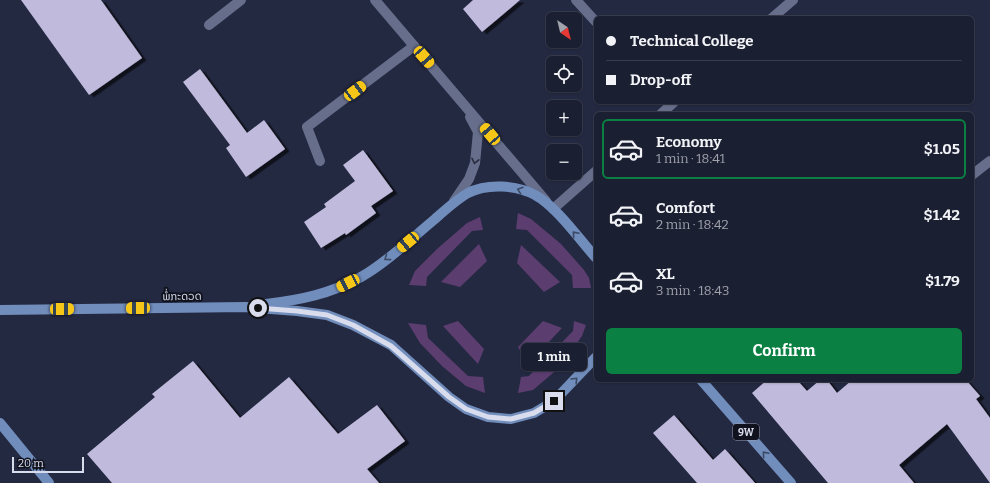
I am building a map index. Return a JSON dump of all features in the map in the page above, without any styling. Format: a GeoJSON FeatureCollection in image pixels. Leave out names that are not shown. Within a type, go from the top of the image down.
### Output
{"type":"FeatureCollection","features":[{"type":"Feature","properties":{"kind":"main road"},"geometry":{"type":"LineString","coordinates":[[245,307],[303,299],[334,290],[362,277],[397,251],[451,205],[469,192],[491,186],[514,187],[536,195],[553,209],[594,256]]}},
{"type":"Feature","properties":{"kind":"main road"},"geometry":{"type":"LineString","coordinates":[[245,307],[327,315],[353,325],[391,346],[449,397],[466,409],[488,417],[511,419],[534,413],[554,401],[594,359]]}},
{"type":"Feature","properties":{"kind":"main road","name":"ພໍ່ກະດວດ"},"geometry":{"type":"LineString","coordinates":[[0,311],[245,307]]}},
{"type":"Feature","properties":{"kind":"main road","name":"9W"},"geometry":{"type":"LineString","coordinates":[[704,382],[791,483]]}},
{"type":"Feature","properties":{"kind":"main road"},"geometry":{"type":"LineString","coordinates":[[0,423],[49,483]]}},
{"type":"Feature","properties":{"kind":"street"},"geometry":{"type":"LineString","coordinates":[[209,26],[241,0]]}},
{"type":"Feature","properties":{"kind":"street"},"geometry":{"type":"LineString","coordinates":[[375,0],[553,209],[594,173]]}},
{"type":"Feature","properties":{"kind":"street"},"geometry":{"type":"LineString","coordinates":[[576,0],[594,20]]}},
{"type":"Feature","properties":{"kind":"street"},"geometry":{"type":"LineString","coordinates":[[774,16],[793,0]]}},
{"type":"Feature","properties":{"kind":"street"},"geometry":{"type":"LineString","coordinates":[[320,161],[307,127],[414,46]]}},
{"type":"Feature","properties":{"kind":"street"},"geometry":{"type":"LineString","coordinates":[[451,205],[463,190],[469,179],[475,163],[477,148],[478,132],[460,99]]}},
{"type":"Feature","properties":{"kind":"street"},"geometry":{"type":"LineString","coordinates":[[663,112],[670,104]]}},
{"type":"Feature","properties":{"kind":"street"},"geometry":{"type":"LineString","coordinates":[[974,173],[990,161]]}},
{"type":"Feature","properties":{"kind":"shaded area"},"geometry":{"type":"Polygon","coordinates":[[[518,213],[531,219],[561,244],[584,270],[589,278],[591,288],[573,288],[572,275],[527,230],[516,229],[518,213]]]}},
{"type":"Feature","properties":{"kind":"shaded area"},"geometry":{"type":"Polygon","coordinates":[[[480,217],[483,230],[472,231],[427,277],[426,286],[409,285],[415,271],[437,249],[467,223],[480,217]]]}},
{"type":"Feature","properties":{"kind":"shaded area"},"geometry":{"type":"Polygon","coordinates":[[[479,244],[487,261],[460,287],[441,282],[479,244]]]}},
{"type":"Feature","properties":{"kind":"shaded area"},"geometry":{"type":"Polygon","coordinates":[[[521,245],[560,282],[544,292],[517,263],[521,245]]]}},
{"type":"Feature","properties":{"kind":"shaded area"},"geometry":{"type":"Polygon","coordinates":[[[458,321],[484,349],[478,364],[443,326],[458,321]]]}},
{"type":"Feature","properties":{"kind":"shaded area"},"geometry":{"type":"Polygon","coordinates":[[[543,321],[562,328],[528,364],[518,347],[543,321]]]}},
{"type":"Feature","properties":{"kind":"shaded area"},"geometry":{"type":"Polygon","coordinates":[[[574,321],[586,325],[582,336],[560,367],[533,390],[518,393],[521,377],[529,376],[573,331],[574,321]]]}},
{"type":"Feature","properties":{"kind":"shaded area"},"geometry":{"type":"Polygon","coordinates":[[[408,323],[426,325],[428,338],[468,376],[483,377],[485,393],[466,386],[442,366],[420,343],[408,323]]]}},
{"type":"Feature","properties":{"kind":"building"},"geometry":{"type":"Polygon","coordinates":[[[21,0],[101,0],[142,58],[89,95],[21,0]]]}},
{"type":"Feature","properties":{"kind":"building"},"geometry":{"type":"Polygon","coordinates":[[[473,0],[520,0],[482,32],[463,9],[473,0]]]}},
{"type":"Feature","properties":{"kind":"building"},"geometry":{"type":"Polygon","coordinates":[[[200,69],[247,133],[264,120],[285,149],[246,177],[226,148],[230,145],[183,82],[200,69]]]}},
{"type":"Feature","properties":{"kind":"building"},"geometry":{"type":"Polygon","coordinates":[[[363,150],[393,191],[371,206],[376,213],[346,235],[345,233],[321,248],[304,222],[326,207],[324,204],[355,181],[343,165],[363,150]]]}},
{"type":"Feature","properties":{"kind":"building"},"geometry":{"type":"Polygon","coordinates":[[[193,361],[240,418],[289,377],[338,434],[377,405],[405,441],[367,469],[379,483],[112,483],[87,454],[155,397],[152,394],[193,361]]]}},
{"type":"Feature","properties":{"kind":"building"},"geometry":{"type":"Polygon","coordinates":[[[765,382],[799,382],[807,391],[818,382],[829,382],[837,393],[850,382],[968,382],[980,396],[976,399],[990,418],[990,483],[947,424],[899,465],[914,483],[828,483],[752,393],[765,382]]]}},
{"type":"Feature","properties":{"kind":"building"},"geometry":{"type":"Polygon","coordinates":[[[674,415],[713,460],[725,449],[755,483],[697,483],[653,433],[674,415]]]}},
{"type":"Feature","properties":{"kind":"route"},"geometry":{"type":"LineString","coordinates":[[258,308],[327,315],[353,325],[391,346],[449,397],[466,409],[488,417],[511,419],[534,413],[554,401]]}}]}
